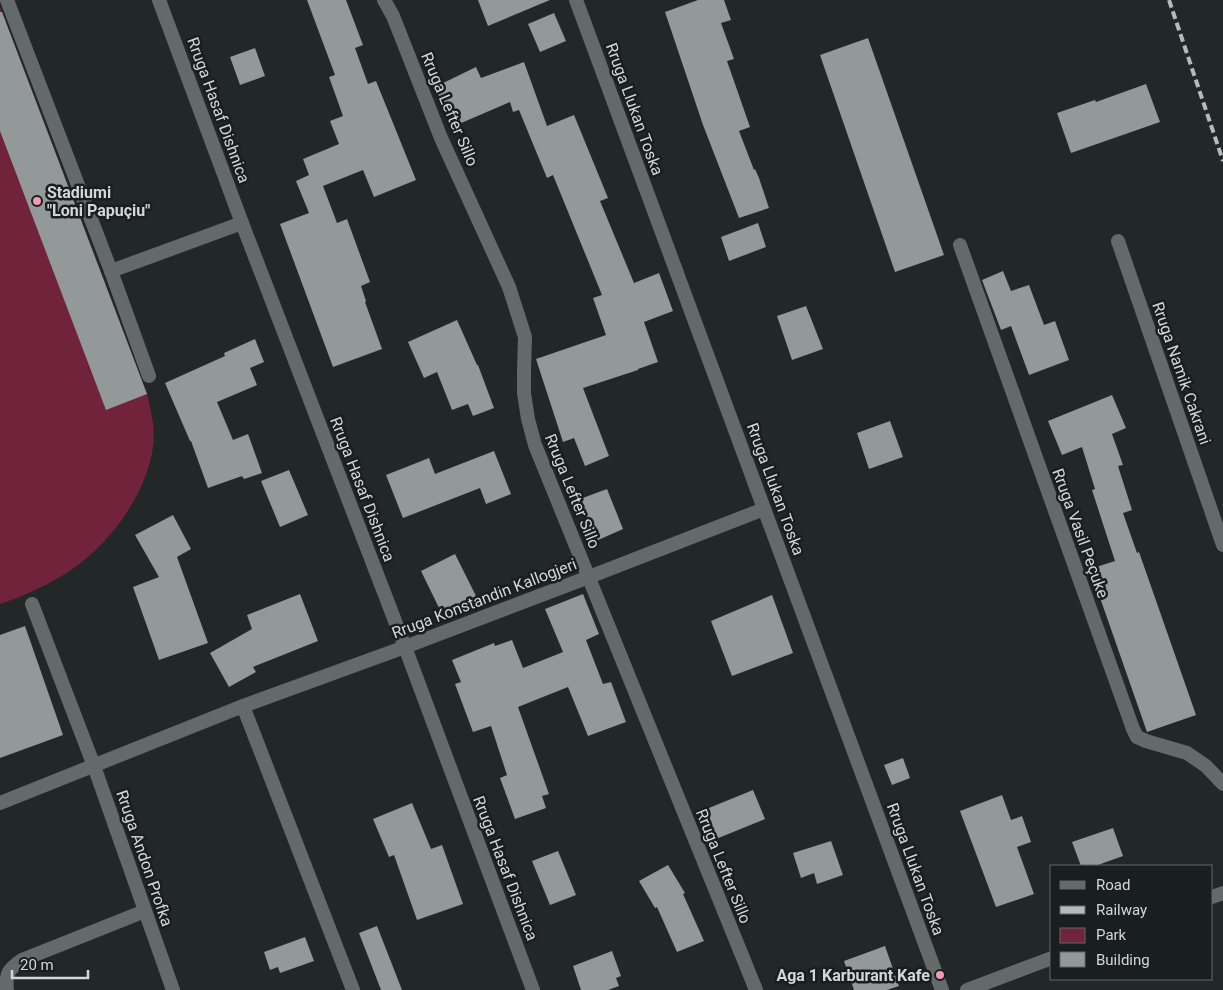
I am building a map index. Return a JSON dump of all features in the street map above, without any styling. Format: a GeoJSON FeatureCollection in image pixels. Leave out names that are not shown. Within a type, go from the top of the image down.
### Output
{"type":"FeatureCollection","features":[{"type":"Feature","properties":{"kind":"street"},"geometry":{"type":"LineString","coordinates":[[7,0],[111,270],[149,376]]}},
{"type":"Feature","properties":{"kind":"street","name":"Rruga Hasaf Dishnica"},"geometry":{"type":"LineString","coordinates":[[159,0],[242,224],[533,990]]}},
{"type":"Feature","properties":{"kind":"street","name":"Rruga Lefter Sillo"},"geometry":{"type":"LineString","coordinates":[[384,0],[393,16],[441,138],[509,288],[525,337],[524,386],[528,419],[535,445],[756,990]]}},
{"type":"Feature","properties":{"kind":"street","name":"Rruga Llukan Toska"},"geometry":{"type":"LineString","coordinates":[[576,0],[942,990]]}},
{"type":"Feature","properties":{"kind":"street"},"geometry":{"type":"LineString","coordinates":[[111,270],[242,224]]}},
{"type":"Feature","properties":{"kind":"street","name":"Rruga Namik Cakrani"},"geometry":{"type":"LineString","coordinates":[[1118,241],[1223,545]]}},
{"type":"Feature","properties":{"kind":"street","name":"Rruga Vasil Peçuke"},"geometry":{"type":"LineString","coordinates":[[960,245],[1132,729],[1138,737],[1146,741],[1187,753],[1206,766],[1223,784]]}},
{"type":"Feature","properties":{"kind":"street","name":"Rruga Konstandin Kallogjeri"},"geometry":{"type":"LineString","coordinates":[[0,803],[244,706],[589,577],[764,509]]}},
{"type":"Feature","properties":{"kind":"street","name":"Rruga Andon Profka"},"geometry":{"type":"LineString","coordinates":[[32,604],[94,766],[173,990]]}},
{"type":"Feature","properties":{"kind":"street"},"geometry":{"type":"LineString","coordinates":[[244,706],[353,990]]}},
{"type":"Feature","properties":{"kind":"street"},"geometry":{"type":"LineString","coordinates":[[6,990],[6,981],[11,968],[22,960],[145,911]]}},
{"type":"Feature","properties":{"kind":"street"},"geometry":{"type":"LineString","coordinates":[[967,990],[1050,959]]}},
{"type":"Feature","properties":{"kind":"green space","name":"Stadiumi \"Loni Papuçiu\""},"geometry":{"type":"Polygon","coordinates":[[[0,7],[147,394],[154,434],[150,463],[145,478],[130,508],[110,534],[88,557],[68,572],[35,590],[0,604],[0,7]]]}},
{"type":"Feature","properties":{"kind":"building"},"geometry":{"type":"Polygon","coordinates":[[[307,0],[346,0],[363,45],[355,48],[368,84],[376,81],[416,180],[374,197],[363,170],[323,186],[337,223],[347,219],[370,282],[361,286],[382,349],[333,367],[280,224],[309,213],[296,181],[309,175],[303,159],[339,144],[330,121],[343,116],[329,77],[335,75],[307,0]]]}},
{"type":"Feature","properties":{"kind":"building"},"geometry":{"type":"Polygon","coordinates":[[[478,0],[550,0],[488,26],[478,0]]]}},
{"type":"Feature","properties":{"kind":"building"},"geometry":{"type":"Polygon","coordinates":[[[698,0],[724,0],[731,20],[721,23],[734,59],[727,61],[750,127],[739,131],[759,178],[769,208],[739,218],[703,125],[665,12],[698,0]]]}},
{"type":"Feature","properties":{"kind":"building"},"geometry":{"type":"Polygon","coordinates":[[[0,12],[2,12],[147,394],[106,410],[0,131],[0,12]]]}},
{"type":"Feature","properties":{"kind":"building"},"geometry":{"type":"Polygon","coordinates":[[[554,13],[566,41],[540,52],[528,24],[554,13]]]}},
{"type":"Feature","properties":{"kind":"building"},"geometry":{"type":"Polygon","coordinates":[[[868,38],[944,255],[895,272],[820,55],[868,38]]]}},
{"type":"Feature","properties":{"kind":"building"},"geometry":{"type":"Polygon","coordinates":[[[255,48],[265,76],[240,85],[230,57],[255,48]]]}},
{"type":"Feature","properties":{"kind":"building"},"geometry":{"type":"Polygon","coordinates":[[[524,62],[547,126],[574,115],[608,198],[600,201],[634,283],[659,273],[673,311],[644,322],[658,362],[583,388],[609,456],[585,466],[574,438],[563,442],[536,359],[606,335],[593,298],[602,295],[553,175],[547,178],[519,110],[513,112],[510,102],[452,127],[435,87],[476,67],[481,78],[524,62]]]}},
{"type":"Feature","properties":{"kind":"building"},"geometry":{"type":"Polygon","coordinates":[[[1146,84],[1160,122],[1071,153],[1057,113],[1095,100],[1096,102],[1146,84]]]}},
{"type":"Feature","properties":{"kind":"building"},"geometry":{"type":"Polygon","coordinates":[[[758,223],[766,247],[729,261],[721,237],[758,223]]]}},
{"type":"Feature","properties":{"kind":"building"},"geometry":{"type":"Polygon","coordinates":[[[1003,271],[1011,291],[1029,285],[1044,325],[1055,321],[1069,360],[1029,375],[1011,326],[1001,330],[982,280],[1003,271]]]}},
{"type":"Feature","properties":{"kind":"building"},"geometry":{"type":"Polygon","coordinates":[[[806,306],[823,349],[792,360],[777,316],[806,306]]]}},
{"type":"Feature","properties":{"kind":"building"},"geometry":{"type":"Polygon","coordinates":[[[457,320],[478,365],[494,408],[473,416],[468,404],[452,410],[437,372],[424,378],[408,342],[457,320]]]}},
{"type":"Feature","properties":{"kind":"building"},"geometry":{"type":"Polygon","coordinates":[[[255,339],[264,362],[250,368],[257,385],[217,402],[233,440],[248,434],[262,473],[244,479],[242,476],[208,488],[191,441],[165,383],[225,356],[224,353],[255,339]]]}},
{"type":"Feature","properties":{"kind":"building"},"geometry":{"type":"Polygon","coordinates":[[[1112,395],[1126,428],[1112,434],[1123,465],[1118,466],[1132,510],[1123,513],[1137,553],[1139,552],[1196,715],[1147,732],[1090,569],[1115,561],[1092,490],[1095,489],[1082,447],[1062,455],[1048,421],[1112,395]]]}},
{"type":"Feature","properties":{"kind":"building"},"geometry":{"type":"Polygon","coordinates":[[[890,421],[903,457],[869,469],[857,433],[890,421]]]}},
{"type":"Feature","properties":{"kind":"building"},"geometry":{"type":"Polygon","coordinates":[[[494,451],[511,494],[486,504],[480,488],[403,518],[386,475],[429,458],[435,474],[494,451]]]}},
{"type":"Feature","properties":{"kind":"building"},"geometry":{"type":"Polygon","coordinates":[[[289,470],[308,515],[280,527],[261,481],[289,470]]]}},
{"type":"Feature","properties":{"kind":"building"},"geometry":{"type":"Polygon","coordinates":[[[607,489],[623,529],[596,541],[580,499],[607,489]]]}},
{"type":"Feature","properties":{"kind":"building"},"geometry":{"type":"Polygon","coordinates":[[[173,515],[191,549],[177,557],[208,643],[159,660],[133,587],[159,577],[135,535],[173,515]]]}},
{"type":"Feature","properties":{"kind":"building"},"geometry":{"type":"Polygon","coordinates":[[[455,554],[477,598],[442,614],[421,571],[455,554]]]}},
{"type":"Feature","properties":{"kind":"building"},"geometry":{"type":"Polygon","coordinates":[[[300,594],[318,641],[253,667],[256,672],[229,687],[210,653],[252,629],[247,615],[300,594]]]}},
{"type":"Feature","properties":{"kind":"building"},"geometry":{"type":"Polygon","coordinates":[[[583,594],[599,634],[586,640],[603,684],[611,682],[626,722],[588,736],[568,687],[518,707],[549,794],[542,796],[546,808],[515,819],[500,778],[507,775],[491,726],[473,732],[455,684],[461,682],[452,660],[494,643],[495,646],[512,640],[523,668],[563,652],[545,609],[583,594]]]}},
{"type":"Feature","properties":{"kind":"building"},"geometry":{"type":"Polygon","coordinates":[[[772,595],[793,653],[732,676],[711,621],[772,595]]]}},
{"type":"Feature","properties":{"kind":"building"},"geometry":{"type":"Polygon","coordinates":[[[25,626],[63,735],[0,758],[0,635],[25,626]]]}},
{"type":"Feature","properties":{"kind":"building"},"geometry":{"type":"Polygon","coordinates":[[[903,758],[910,778],[892,785],[884,765],[903,758]]]}},
{"type":"Feature","properties":{"kind":"building"},"geometry":{"type":"Polygon","coordinates":[[[753,790],[765,819],[716,839],[704,810],[753,790]]]}},
{"type":"Feature","properties":{"kind":"building"},"geometry":{"type":"Polygon","coordinates":[[[1002,795],[1011,820],[1022,816],[1031,842],[1017,847],[1034,894],[996,907],[960,811],[1002,795]]]}},
{"type":"Feature","properties":{"kind":"building"},"geometry":{"type":"Polygon","coordinates":[[[412,803],[431,849],[442,845],[463,904],[417,920],[394,855],[389,857],[373,819],[412,803]]]}},
{"type":"Feature","properties":{"kind":"building"},"geometry":{"type":"Polygon","coordinates":[[[1113,828],[1123,856],[1098,865],[1081,865],[1072,842],[1113,828]]]}},
{"type":"Feature","properties":{"kind":"building"},"geometry":{"type":"Polygon","coordinates":[[[831,841],[843,875],[817,884],[814,873],[801,878],[793,853],[831,841]]]}},
{"type":"Feature","properties":{"kind":"building"},"geometry":{"type":"Polygon","coordinates":[[[558,851],[576,895],[550,905],[532,861],[558,851]]]}},
{"type":"Feature","properties":{"kind":"building"},"geometry":{"type":"Polygon","coordinates":[[[668,865],[685,893],[683,894],[704,941],[677,952],[657,907],[655,908],[639,881],[668,865]]]}},
{"type":"Feature","properties":{"kind":"building"},"geometry":{"type":"Polygon","coordinates":[[[377,926],[402,990],[381,990],[359,933],[377,926]]]}},
{"type":"Feature","properties":{"kind":"building"},"geometry":{"type":"Polygon","coordinates":[[[305,937],[314,961],[280,973],[278,967],[270,970],[264,952],[305,937]]]}},
{"type":"Feature","properties":{"kind":"building"},"geometry":{"type":"Polygon","coordinates":[[[885,946],[899,986],[887,990],[854,990],[844,961],[885,946]]]}},
{"type":"Feature","properties":{"kind":"building"},"geometry":{"type":"Polygon","coordinates":[[[612,951],[621,976],[616,978],[619,986],[608,990],[581,990],[573,966],[612,951]]]}},
{"type":"Feature","properties":{"kind":"railway"},"geometry":{"type":"LineString","coordinates":[[1169,0],[1223,161]]}},
{"type":"Feature","properties":{"kind":"place","name":"Stadiumi \"Loni Papuçiu\""},"geometry":{"type":"Point","coordinates":[37,201]}},
{"type":"Feature","properties":{"kind":"place","name":"Aga 1 Karburant Kafe"},"geometry":{"type":"Point","coordinates":[940,975]}}]}
